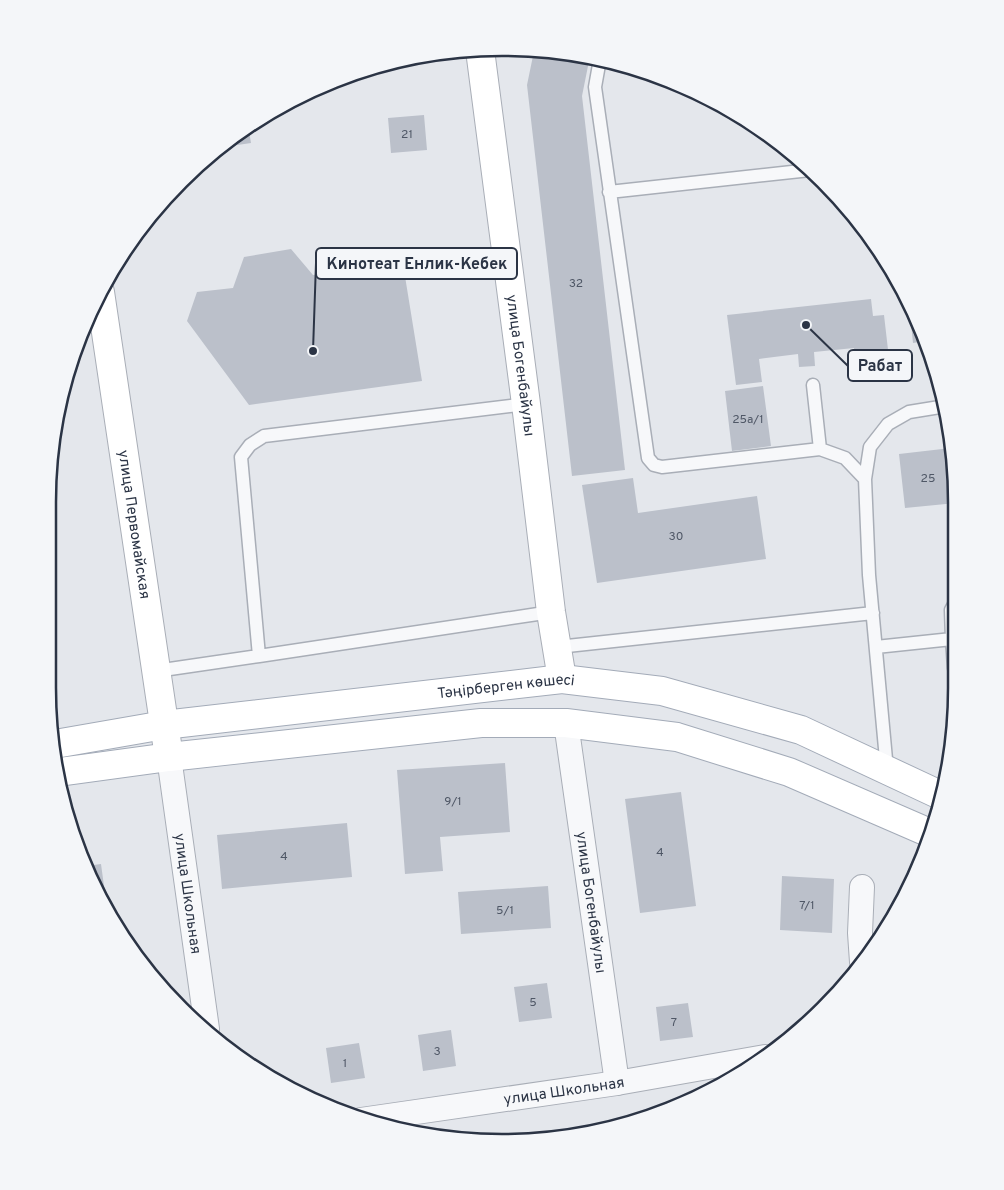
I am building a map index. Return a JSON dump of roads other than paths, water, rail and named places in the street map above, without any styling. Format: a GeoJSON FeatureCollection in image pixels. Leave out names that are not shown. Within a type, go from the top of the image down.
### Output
{"type":"FeatureCollection","features":[{"type":"Feature","properties":{"kind":"main road","name":"улица Богенбайулы"},"geometry":{"type":"LineString","coordinates":[[481,57],[551,612],[562,679]]}},
{"type":"Feature","properties":{"kind":"main road","name":"улица Первомайская"},"geometry":{"type":"LineString","coordinates":[[102,305],[169,757]]}},
{"type":"Feature","properties":{"kind":"main road","name":"Тәңірберген көшесі"},"geometry":{"type":"LineString","coordinates":[[60,743],[164,725],[562,679],[662,690],[802,730],[935,793]]}},
{"type":"Feature","properties":{"kind":"main road"},"geometry":{"type":"LineString","coordinates":[[64,771],[169,757],[481,722],[566,723],[677,737],[789,772],[924,831]]}},
{"type":"Feature","properties":{"kind":"street","name":"улица Богенбайулы"},"geometry":{"type":"LineString","coordinates":[[566,723],[617,1083]]}},
{"type":"Feature","properties":{"kind":"street","name":"улица Школьная"},"geometry":{"type":"LineString","coordinates":[[169,757],[207,1022]]}},
{"type":"Feature","properties":{"kind":"street"},"geometry":{"type":"LineString","coordinates":[[861,952],[860,933],[862,887]]}},
{"type":"Feature","properties":{"kind":"street","name":"улица Школьная"},"geometry":{"type":"LineString","coordinates":[[381,1117],[617,1083],[749,1060]]}},
{"type":"Feature","properties":{"kind":"lane"},"geometry":{"type":"LineString","coordinates":[[599,67],[595,87],[648,458],[654,465],[662,467],[820,449],[845,458],[866,479]]}},
{"type":"Feature","properties":{"kind":"lane"},"geometry":{"type":"LineString","coordinates":[[609,192],[800,171]]}},
{"type":"Feature","properties":{"kind":"lane"},"geometry":{"type":"LineString","coordinates":[[813,385],[820,449]]}},
{"type":"Feature","properties":{"kind":"lane"},"geometry":{"type":"LineString","coordinates":[[259,656],[241,457],[250,445],[264,436],[526,404]]}},
{"type":"Feature","properties":{"kind":"lane"},"geometry":{"type":"LineString","coordinates":[[887,770],[874,612],[869,575],[866,479],[870,447],[888,424],[909,412],[937,407]]}},
{"type":"Feature","properties":{"kind":"lane"},"geometry":{"type":"LineString","coordinates":[[156,671],[551,612]]}},
{"type":"Feature","properties":{"kind":"lane"},"geometry":{"type":"LineString","coordinates":[[558,647],[874,612]]}},
{"type":"Feature","properties":{"kind":"lane"},"geometry":{"type":"LineString","coordinates":[[876,647],[948,639]]}},
{"type":"Feature","properties":{"kind":"place","name":"Рабат"},"geometry":{"type":"Point","coordinates":[806,325]}},
{"type":"Feature","properties":{"kind":"place","name":"Кинотеат Енлик-Кебек"},"geometry":{"type":"Point","coordinates":[313,351]}}]}
